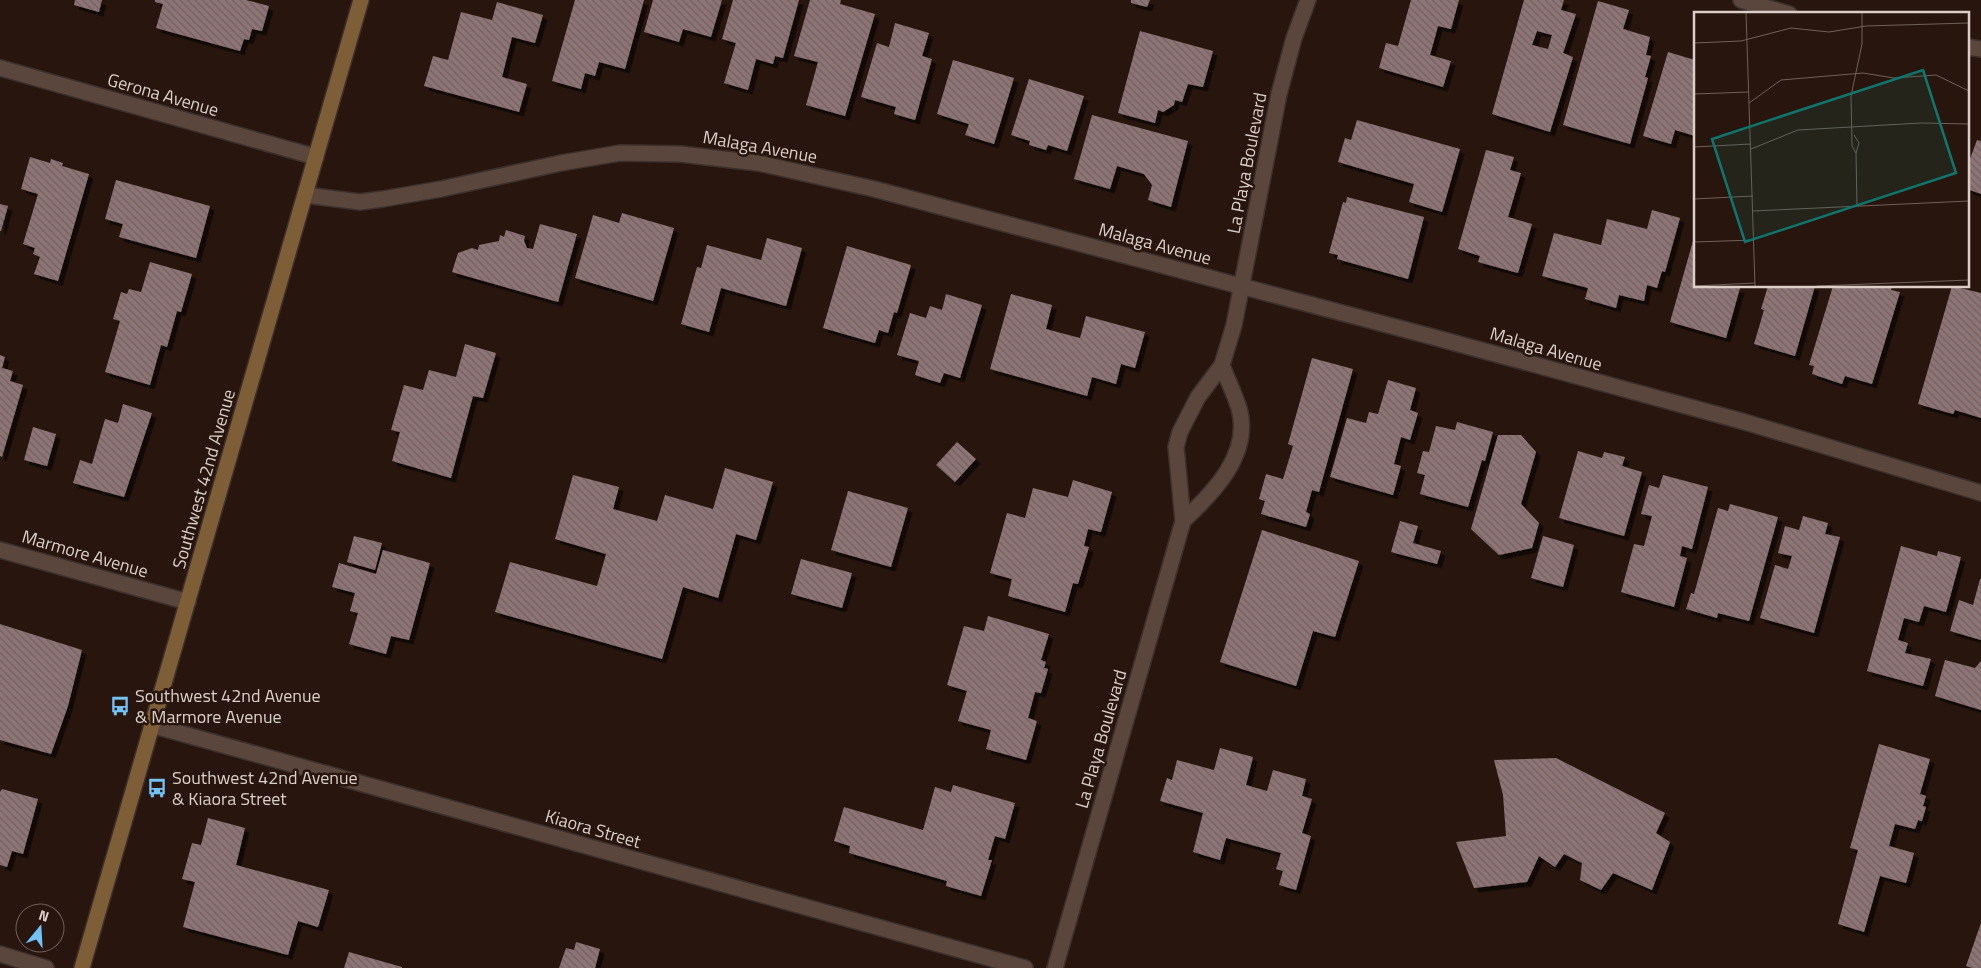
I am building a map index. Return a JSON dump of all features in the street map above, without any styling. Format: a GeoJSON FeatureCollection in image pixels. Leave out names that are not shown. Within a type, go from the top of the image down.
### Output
{"type":"FeatureCollection","features":[{"type":"Feature","properties":{"kind":"main road","name":"Southwest 42nd Avenue"},"geometry":{"type":"LineString","coordinates":[[82,968],[361,0]]}},
{"type":"Feature","properties":{"kind":"street","name":"La Playa Boulevard"},"geometry":{"type":"LineString","coordinates":[[1054,968],[1183,521],[1176,448],[1180,432],[1198,397],[1222,364],[1242,286],[1279,94],[1294,38],[1308,0]]}},
{"type":"Feature","properties":{"kind":"street"},"geometry":{"type":"LineString","coordinates":[[1740,0],[1782,12]]}},
{"type":"Feature","properties":{"kind":"street"},"geometry":{"type":"LineString","coordinates":[[1968,46],[1981,49]]}},
{"type":"Feature","properties":{"kind":"street","name":"Gerona Avenue"},"geometry":{"type":"LineString","coordinates":[[0,68],[316,157]]}},
{"type":"Feature","properties":{"kind":"street","name":"Malaga Avenue"},"geometry":{"type":"LineString","coordinates":[[306,195],[360,202],[383,199],[620,153],[680,154],[758,163],[874,189],[1242,286],[1745,422],[1981,493]]}},
{"type":"Feature","properties":{"kind":"street","name":"La Playa Boulevard"},"geometry":{"type":"LineString","coordinates":[[1183,521],[1222,479],[1238,447],[1241,434],[1239,410],[1222,364]]}},
{"type":"Feature","properties":{"kind":"street","name":"Marmore Avenue"},"geometry":{"type":"LineString","coordinates":[[0,550],[188,602]]}},
{"type":"Feature","properties":{"kind":"street","name":"Kiaora Street"},"geometry":{"type":"LineString","coordinates":[[152,725],[1025,968]]}},
{"type":"Feature","properties":{"kind":"street"},"geometry":{"type":"LineString","coordinates":[[0,954],[46,968]]}},
{"type":"Feature","properties":{"kind":"building"},"geometry":{"type":"Polygon","coordinates":[[[75,0],[102,0],[99,12],[74,5],[75,0]]]}},
{"type":"Feature","properties":{"kind":"building"},"geometry":{"type":"Polygon","coordinates":[[[155,0],[246,0],[269,6],[262,31],[252,29],[249,40],[244,39],[240,51],[156,28],[163,4],[155,2],[155,0]]]}},
{"type":"Feature","properties":{"kind":"building"},"geometry":{"type":"Polygon","coordinates":[[[575,0],[644,0],[625,69],[599,62],[595,76],[585,73],[581,89],[552,81],[575,0]]]}},
{"type":"Feature","properties":{"kind":"building"},"geometry":{"type":"Polygon","coordinates":[[[653,0],[722,0],[711,37],[683,29],[679,42],[644,32],[653,0]]]}},
{"type":"Feature","properties":{"kind":"building"},"geometry":{"type":"Polygon","coordinates":[[[733,0],[799,0],[783,58],[775,56],[773,64],[756,59],[748,90],[724,83],[736,43],[722,39],[733,0]]]}},
{"type":"Feature","properties":{"kind":"building"},"geometry":{"type":"Polygon","coordinates":[[[810,0],[841,0],[840,4],[875,14],[845,116],[806,105],[818,62],[794,56],[810,0]]]}},
{"type":"Feature","properties":{"kind":"building"},"geometry":{"type":"Polygon","coordinates":[[[1131,0],[1150,0],[1147,7],[1131,3],[1131,0]]]}},
{"type":"Feature","properties":{"kind":"building"},"geometry":{"type":"Polygon","coordinates":[[[1411,0],[1459,0],[1451,29],[1438,26],[1430,55],[1451,61],[1443,87],[1379,68],[1386,43],[1398,46],[1411,0]]]}},
{"type":"Feature","properties":{"kind":"building"},"geometry":{"type":"Polygon","coordinates":[[[1524,0],[1564,0],[1561,10],[1576,14],[1563,53],[1573,57],[1550,132],[1492,114],[1524,0]],[[1537,31],[1532,45],[1548,49],[1552,35],[1537,31]]]}},
{"type":"Feature","properties":{"kind":"building"},"geometry":{"type":"Polygon","coordinates":[[[1598,1],[1629,10],[1623,29],[1650,37],[1646,55],[1651,56],[1645,77],[1648,78],[1630,144],[1563,125],[1598,1]]]}},
{"type":"Feature","properties":{"kind":"building"},"geometry":{"type":"Polygon","coordinates":[[[497,2],[543,15],[535,43],[512,37],[502,77],[527,84],[519,112],[424,86],[433,56],[448,60],[461,12],[492,20],[497,2]]]}},
{"type":"Feature","properties":{"kind":"building"},"geometry":{"type":"Polygon","coordinates":[[[895,23],[929,33],[922,56],[932,59],[915,120],[894,114],[896,107],[861,97],[877,43],[889,47],[895,23]]]}},
{"type":"Feature","properties":{"kind":"building"},"geometry":{"type":"Polygon","coordinates":[[[1140,31],[1213,51],[1203,87],[1188,84],[1182,102],[1175,100],[1174,105],[1163,112],[1158,110],[1155,123],[1118,113],[1140,31]]]}},
{"type":"Feature","properties":{"kind":"building"},"geometry":{"type":"Polygon","coordinates":[[[1668,52],[1694,60],[1694,136],[1675,130],[1671,144],[1643,136],[1668,52]]]}},
{"type":"Feature","properties":{"kind":"building"},"geometry":{"type":"Polygon","coordinates":[[[953,60],[1014,78],[994,144],[965,135],[969,124],[937,114],[953,60]]]}},
{"type":"Feature","properties":{"kind":"building"},"geometry":{"type":"Polygon","coordinates":[[[1029,79],[1084,96],[1067,151],[1048,145],[1046,150],[1029,145],[1030,141],[1011,135],[1029,79]]]}},
{"type":"Feature","properties":{"kind":"building"},"geometry":{"type":"Polygon","coordinates":[[[1092,115],[1188,141],[1171,207],[1148,200],[1152,185],[1144,174],[1117,166],[1110,189],[1074,179],[1092,115]]]}},
{"type":"Feature","properties":{"kind":"building"},"geometry":{"type":"Polygon","coordinates":[[[1357,120],[1460,149],[1442,212],[1409,202],[1414,184],[1338,162],[1345,138],[1351,140],[1357,120]]]}},
{"type":"Feature","properties":{"kind":"building"},"geometry":{"type":"Polygon","coordinates":[[[1977,140],[1981,141],[1981,194],[1968,189],[1968,164],[1977,140]]]}},
{"type":"Feature","properties":{"kind":"building"},"geometry":{"type":"Polygon","coordinates":[[[1486,150],[1514,157],[1510,170],[1521,173],[1508,217],[1532,224],[1518,273],[1478,262],[1480,256],[1458,249],[1486,150]]]}},
{"type":"Feature","properties":{"kind":"building"},"geometry":{"type":"Polygon","coordinates":[[[30,157],[50,163],[51,159],[63,163],[62,166],[89,174],[58,281],[34,274],[40,257],[33,254],[35,248],[23,244],[38,194],[21,189],[30,157]]]}},
{"type":"Feature","properties":{"kind":"building"},"geometry":{"type":"Polygon","coordinates":[[[116,180],[210,206],[196,258],[119,237],[123,224],[105,219],[116,180]]]}},
{"type":"Feature","properties":{"kind":"building"},"geometry":{"type":"Polygon","coordinates":[[[1347,197],[1424,217],[1408,279],[1337,259],[1338,255],[1329,253],[1343,202],[1346,203],[1347,197]]]}},
{"type":"Feature","properties":{"kind":"building"},"geometry":{"type":"Polygon","coordinates":[[[0,204],[8,206],[1,231],[0,231],[0,204]]]}},
{"type":"Feature","properties":{"kind":"building"},"geometry":{"type":"Polygon","coordinates":[[[1652,210],[1680,218],[1665,272],[1662,271],[1657,288],[1647,285],[1644,301],[1619,295],[1616,308],[1585,299],[1588,288],[1542,276],[1554,233],[1601,245],[1607,219],[1647,229],[1652,210]]]}},
{"type":"Feature","properties":{"kind":"building"},"geometry":{"type":"Polygon","coordinates":[[[622,213],[674,228],[653,301],[575,278],[593,215],[619,223],[622,213]]]}},
{"type":"Feature","properties":{"kind":"building"},"geometry":{"type":"Polygon","coordinates":[[[540,224],[577,234],[558,302],[452,272],[458,253],[472,248],[478,250],[479,245],[499,241],[500,235],[504,237],[506,230],[525,236],[524,241],[527,248],[533,249],[540,224]]]}},
{"type":"Feature","properties":{"kind":"building"},"geometry":{"type":"Polygon","coordinates":[[[767,238],[802,248],[786,306],[721,288],[709,332],[681,324],[697,267],[701,268],[707,245],[761,260],[767,238]]]}},
{"type":"Feature","properties":{"kind":"building"},"geometry":{"type":"Polygon","coordinates":[[[1693,241],[1694,288],[1740,288],[1726,338],[1670,322],[1693,241]]]}},
{"type":"Feature","properties":{"kind":"building"},"geometry":{"type":"Polygon","coordinates":[[[847,246],[911,265],[897,313],[894,312],[888,333],[879,330],[875,343],[823,328],[847,246]]]}},
{"type":"Feature","properties":{"kind":"building"},"geometry":{"type":"Polygon","coordinates":[[[150,262],[192,274],[181,312],[177,311],[167,347],[161,345],[150,385],[105,372],[120,321],[113,319],[121,292],[127,294],[129,289],[141,292],[150,262]]]}},
{"type":"Feature","properties":{"kind":"building"},"geometry":{"type":"Polygon","coordinates":[[[1767,288],[1814,288],[1795,356],[1754,344],[1764,310],[1761,309],[1767,288]]]}},
{"type":"Feature","properties":{"kind":"building"},"geometry":{"type":"Polygon","coordinates":[[[1832,288],[1892,288],[1891,290],[1900,292],[1872,384],[1845,376],[1842,384],[1812,374],[1814,366],[1809,365],[1832,288]]]}},
{"type":"Feature","properties":{"kind":"building"},"geometry":{"type":"Polygon","coordinates":[[[1951,288],[1981,293],[1981,418],[1955,410],[1953,414],[1918,404],[1951,288]]]}},
{"type":"Feature","properties":{"kind":"building"},"geometry":{"type":"Polygon","coordinates":[[[946,294],[982,305],[960,378],[944,373],[940,383],[915,375],[919,361],[897,355],[910,313],[926,318],[930,306],[942,310],[946,294]]]}},
{"type":"Feature","properties":{"kind":"building"},"geometry":{"type":"Polygon","coordinates":[[[1011,294],[1052,305],[1046,329],[1080,338],[1086,316],[1145,332],[1135,368],[1121,364],[1116,384],[1092,377],[1087,396],[990,369],[1011,294]]]}},
{"type":"Feature","properties":{"kind":"building"},"geometry":{"type":"Polygon","coordinates":[[[465,344],[496,353],[483,398],[473,396],[451,478],[392,461],[400,432],[391,430],[404,385],[423,390],[429,370],[456,377],[465,344]]]}},
{"type":"Feature","properties":{"kind":"building"},"geometry":{"type":"Polygon","coordinates":[[[0,355],[5,357],[2,368],[13,371],[10,381],[23,385],[2,457],[0,456],[0,355]]]}},
{"type":"Feature","properties":{"kind":"building"},"geometry":{"type":"Polygon","coordinates":[[[1312,358],[1353,369],[1319,492],[1312,490],[1306,512],[1310,514],[1306,527],[1261,514],[1265,501],[1259,499],[1266,474],[1283,479],[1293,446],[1288,444],[1312,358]]]}},
{"type":"Feature","properties":{"kind":"building"},"geometry":{"type":"Polygon","coordinates":[[[1388,380],[1416,388],[1410,410],[1418,413],[1410,440],[1401,437],[1394,464],[1401,466],[1393,495],[1330,477],[1347,418],[1366,423],[1369,412],[1378,414],[1388,380]]]}},
{"type":"Feature","properties":{"kind":"building"},"geometry":{"type":"Polygon","coordinates":[[[123,404],[152,413],[124,497],[73,483],[80,460],[92,464],[105,419],[118,423],[123,404]]]}},
{"type":"Feature","properties":{"kind":"building"},"geometry":{"type":"Polygon","coordinates":[[[1457,422],[1493,432],[1485,461],[1482,460],[1468,507],[1420,494],[1425,475],[1417,473],[1423,451],[1429,452],[1436,426],[1455,430],[1457,422]]]}},
{"type":"Feature","properties":{"kind":"building"},"geometry":{"type":"Polygon","coordinates":[[[33,427],[56,434],[47,466],[24,460],[33,427]]]}},
{"type":"Feature","properties":{"kind":"building"},"geometry":{"type":"Polygon","coordinates":[[[1498,435],[1521,435],[1536,452],[1521,504],[1539,523],[1532,548],[1499,555],[1471,529],[1498,435]]]}},
{"type":"Feature","properties":{"kind":"building"},"geometry":{"type":"Polygon","coordinates":[[[957,442],[976,459],[955,482],[936,465],[957,442]]]}},
{"type":"Feature","properties":{"kind":"building"},"geometry":{"type":"Polygon","coordinates":[[[1578,451],[1602,458],[1604,452],[1625,457],[1622,466],[1642,472],[1624,536],[1559,518],[1578,451]]]}},
{"type":"Feature","properties":{"kind":"building"},"geometry":{"type":"Polygon","coordinates":[[[725,468],[773,482],[756,540],[736,534],[718,598],[683,587],[662,659],[495,612],[510,562],[597,586],[606,554],[555,539],[573,475],[619,487],[613,509],[657,521],[665,495],[713,509],[725,468]]]}},
{"type":"Feature","properties":{"kind":"building"},"geometry":{"type":"Polygon","coordinates":[[[1663,475],[1708,487],[1692,549],[1682,546],[1680,556],[1687,558],[1674,607],[1621,592],[1634,544],[1644,546],[1652,516],[1641,514],[1649,485],[1659,488],[1663,475]]]}},
{"type":"Feature","properties":{"kind":"building"},"geometry":{"type":"Polygon","coordinates":[[[1073,480],[1112,492],[1101,532],[1088,529],[1084,546],[1089,547],[1078,584],[1073,583],[1065,612],[1008,596],[1012,579],[990,573],[1007,513],[1025,518],[1033,488],[1068,497],[1073,480]]]}},
{"type":"Feature","properties":{"kind":"building"},"geometry":{"type":"Polygon","coordinates":[[[848,491],[908,508],[891,567],[831,550],[848,491]]]}},
{"type":"Feature","properties":{"kind":"building"},"geometry":{"type":"Polygon","coordinates":[[[1730,504],[1778,517],[1749,621],[1718,613],[1717,618],[1686,609],[1691,593],[1694,594],[1718,508],[1728,511],[1730,504]]]}},
{"type":"Feature","properties":{"kind":"building"},"geometry":{"type":"Polygon","coordinates":[[[1803,516],[1828,523],[1825,534],[1840,537],[1814,633],[1760,618],[1775,565],[1788,569],[1792,556],[1778,553],[1785,526],[1799,530],[1803,516]]]}},
{"type":"Feature","properties":{"kind":"building"},"geometry":{"type":"Polygon","coordinates":[[[1400,521],[1418,526],[1413,543],[1441,551],[1437,564],[1391,552],[1400,521]]]}},
{"type":"Feature","properties":{"kind":"building"},"geometry":{"type":"Polygon","coordinates":[[[1262,530],[1359,561],[1335,637],[1313,631],[1296,686],[1220,662],[1262,530]]]}},
{"type":"Feature","properties":{"kind":"building"},"geometry":{"type":"Polygon","coordinates":[[[354,536],[382,543],[375,570],[347,562],[354,536]]]}},
{"type":"Feature","properties":{"kind":"building"},"geometry":{"type":"Polygon","coordinates":[[[1543,536],[1574,545],[1563,587],[1531,578],[1543,536]]]}},
{"type":"Feature","properties":{"kind":"building"},"geometry":{"type":"Polygon","coordinates":[[[1901,546],[1937,556],[1938,551],[1961,557],[1946,612],[1924,606],[1919,622],[1904,618],[1898,640],[1908,643],[1905,653],[1931,659],[1923,686],[1867,671],[1901,546]]]}},
{"type":"Feature","properties":{"kind":"building"},"geometry":{"type":"Polygon","coordinates":[[[383,550],[430,563],[409,640],[391,636],[386,654],[349,644],[358,613],[350,611],[355,593],[332,587],[339,563],[376,574],[383,550]]]}},
{"type":"Feature","properties":{"kind":"building"},"geometry":{"type":"Polygon","coordinates":[[[801,559],[852,573],[842,608],[791,594],[801,559]]]}},
{"type":"Feature","properties":{"kind":"building"},"geometry":{"type":"Polygon","coordinates":[[[1980,579],[1981,640],[1950,631],[1959,600],[1973,605],[1980,579]]]}},
{"type":"Feature","properties":{"kind":"building"},"geometry":{"type":"Polygon","coordinates":[[[988,616],[1049,634],[1041,660],[1046,662],[1044,668],[1048,669],[1041,693],[1035,692],[1028,718],[1037,721],[1026,760],[986,749],[991,730],[958,721],[967,691],[947,685],[964,626],[984,631],[988,616]]]}},
{"type":"Feature","properties":{"kind":"building"},"geometry":{"type":"Polygon","coordinates":[[[0,624],[82,650],[68,706],[51,754],[0,740],[0,624]]]}},
{"type":"Feature","properties":{"kind":"building"},"geometry":{"type":"Polygon","coordinates":[[[1945,660],[1975,668],[1981,661],[1981,710],[1935,696],[1945,660]]]}},
{"type":"Feature","properties":{"kind":"building"},"geometry":{"type":"Polygon","coordinates":[[[1879,744],[1930,759],[1920,794],[1926,796],[1923,806],[1926,807],[1922,821],[1918,820],[1915,829],[1895,824],[1889,846],[1914,853],[1906,883],[1880,876],[1864,932],[1838,924],[1858,850],[1850,848],[1879,744]]]}},
{"type":"Feature","properties":{"kind":"building"},"geometry":{"type":"Polygon","coordinates":[[[1220,748],[1253,757],[1246,785],[1267,791],[1273,770],[1306,779],[1302,796],[1312,799],[1302,833],[1311,836],[1296,890],[1279,885],[1283,871],[1276,869],[1281,853],[1226,838],[1220,860],[1193,852],[1203,813],[1160,801],[1167,778],[1172,780],[1177,760],[1214,770],[1220,748]]]}},
{"type":"Feature","properties":{"kind":"building"},"geometry":{"type":"Polygon","coordinates":[[[1556,758],[1665,813],[1656,833],[1670,842],[1652,890],[1613,873],[1601,890],[1580,880],[1582,863],[1564,854],[1555,867],[1539,856],[1527,882],[1474,888],[1456,842],[1506,836],[1503,795],[1494,760],[1556,758]]]}},
{"type":"Feature","properties":{"kind":"building"},"geometry":{"type":"Polygon","coordinates":[[[953,785],[1015,803],[1005,839],[995,836],[988,860],[992,860],[981,896],[946,886],[947,881],[849,853],[850,846],[834,841],[844,807],[923,830],[935,787],[951,792],[953,785]]]}},
{"type":"Feature","properties":{"kind":"building"},"geometry":{"type":"Polygon","coordinates":[[[2,789],[38,799],[23,854],[12,851],[7,867],[0,865],[0,792],[2,789]]]}},
{"type":"Feature","properties":{"kind":"building"},"geometry":{"type":"Polygon","coordinates":[[[208,818],[245,828],[236,865],[329,890],[318,927],[298,921],[288,955],[183,927],[195,882],[182,879],[192,843],[201,845],[208,818]]]}},
{"type":"Feature","properties":{"kind":"building"},"geometry":{"type":"Polygon","coordinates":[[[1981,923],[1981,968],[1972,968],[1966,966],[1981,923]]]}},
{"type":"Feature","properties":{"kind":"building"},"geometry":{"type":"Polygon","coordinates":[[[576,942],[600,949],[595,968],[559,968],[566,948],[574,950],[576,942]]]}},
{"type":"Feature","properties":{"kind":"building"},"geometry":{"type":"Polygon","coordinates":[[[349,952],[402,967],[402,968],[344,968],[349,952]]]}},
{"type":"Feature","properties":{"kind":"place","name":"Southwest 42nd Avenue & Marmore Avenue"},"geometry":{"type":"Point","coordinates":[120,706]}},
{"type":"Feature","properties":{"kind":"place","name":"Southwest 42nd Avenue & Kiaora Street"},"geometry":{"type":"Point","coordinates":[157,788]}}]}
